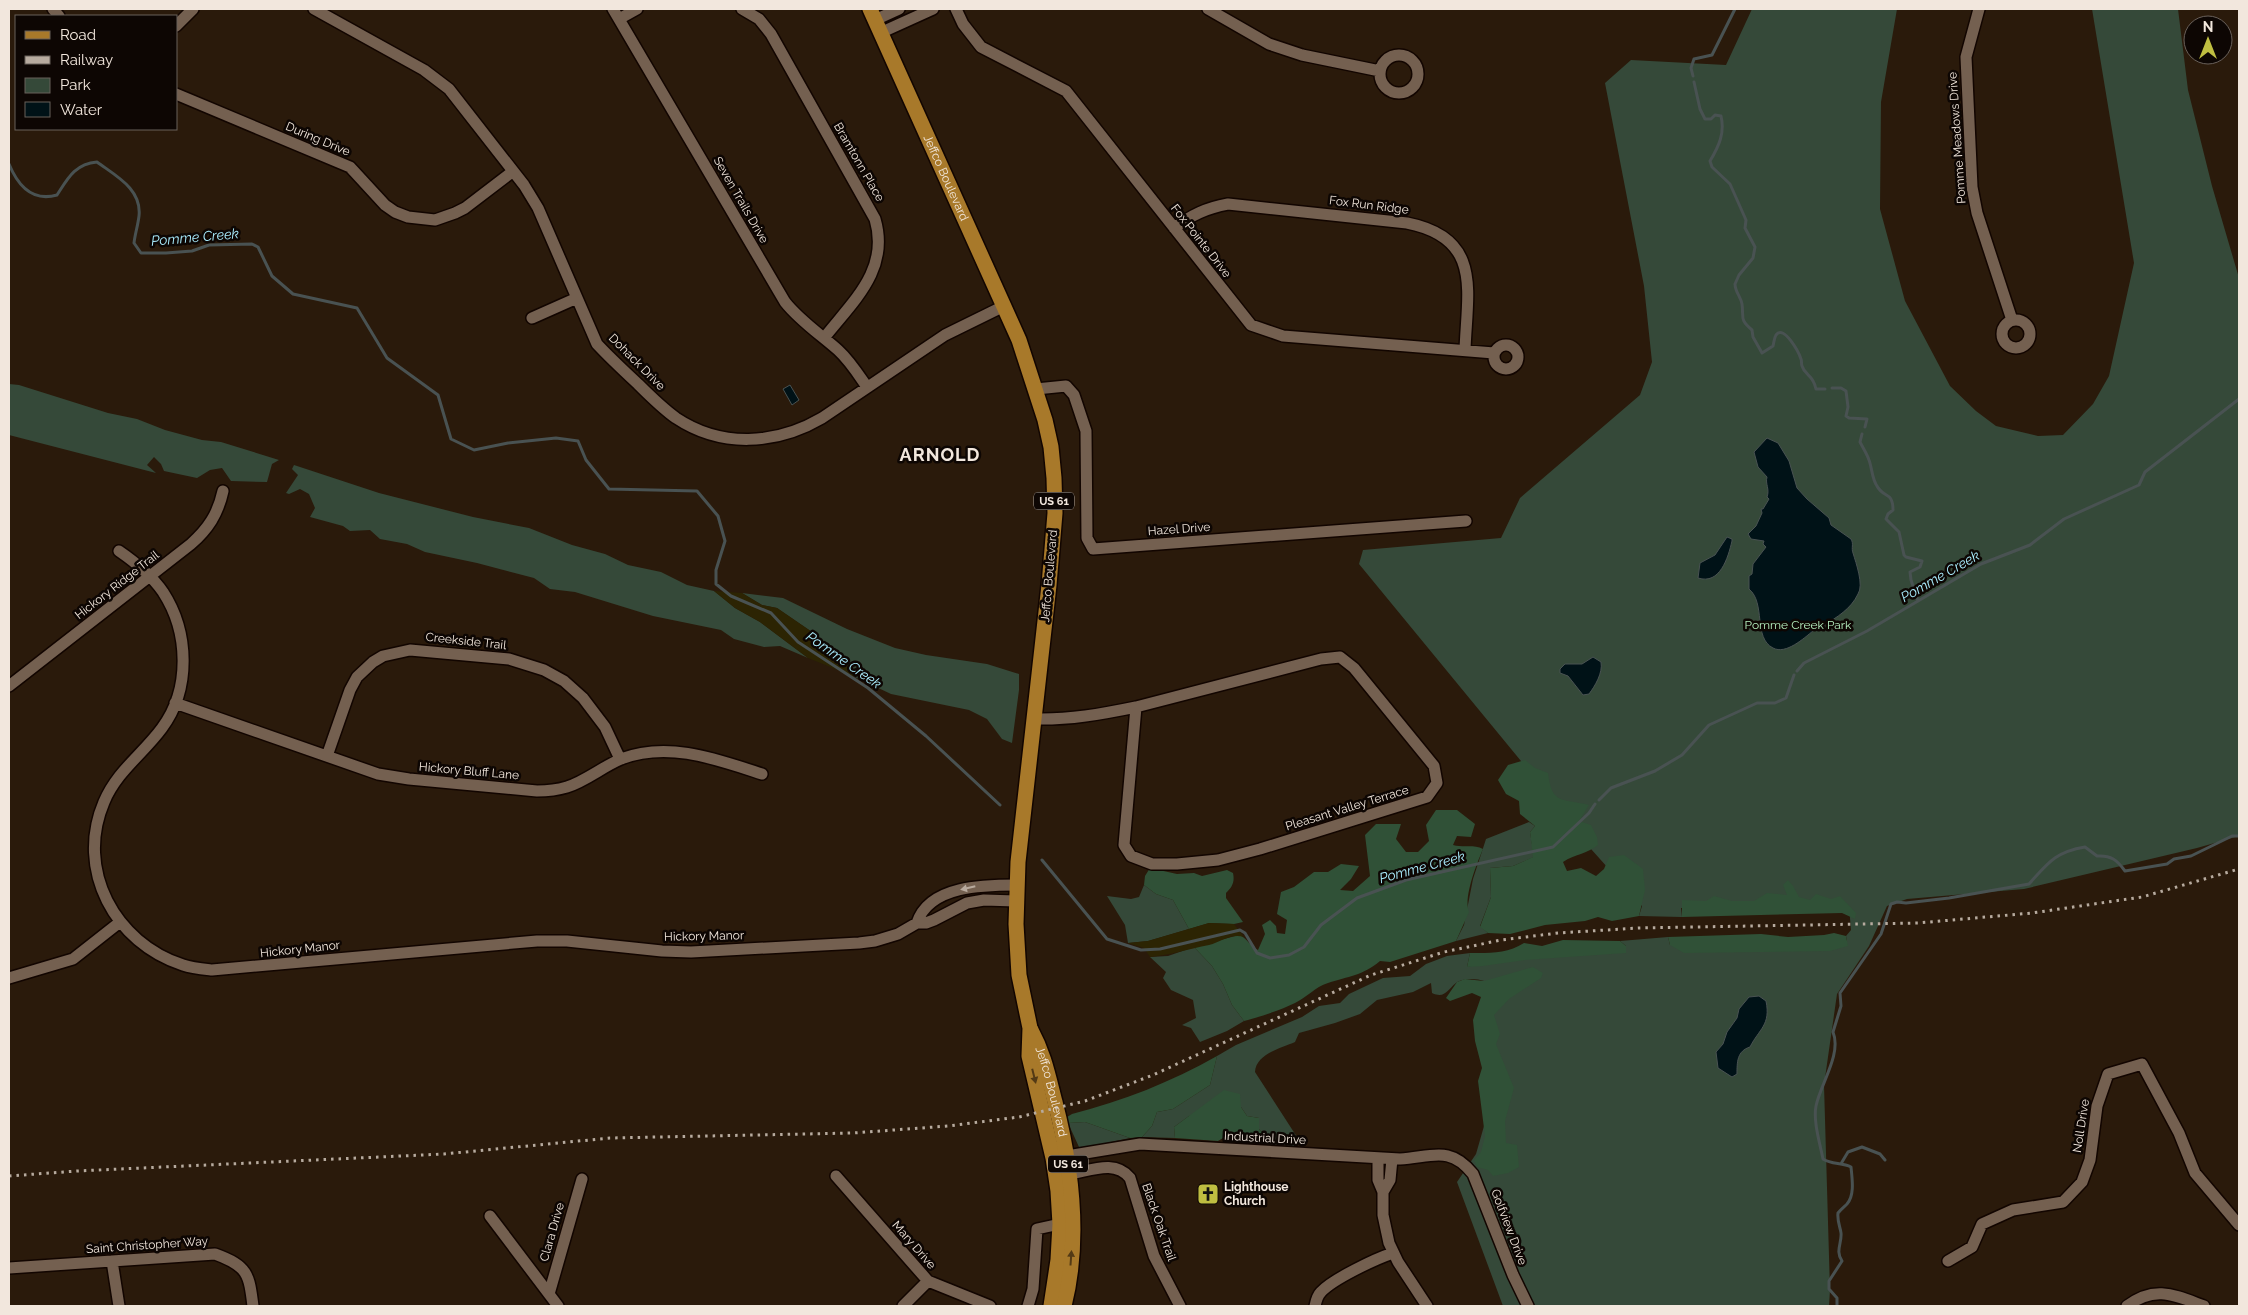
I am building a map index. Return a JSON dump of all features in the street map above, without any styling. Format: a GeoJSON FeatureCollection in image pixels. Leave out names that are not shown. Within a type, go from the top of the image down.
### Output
{"type":"FeatureCollection","features":[{"type":"Feature","properties":{"kind":"main road","name":"Jeffco Boulevard"},"geometry":{"type":"LineString","coordinates":[[875,20],[1004,306],[1036,389],[1051,447],[1054,512],[1049,585],[1016,901],[1020,975],[1030,1028],[1029,1056],[1053,1158],[1060,1224],[1058,1260],[1051,1306]]}},
{"type":"Feature","properties":{"kind":"main road","name":"Jeffco Boulevard"},"geometry":{"type":"LineString","coordinates":[[1030,1028],[1043,1052],[1070,1174],[1073,1234],[1064,1306]]}},
{"type":"Feature","properties":{"kind":"street"},"geometry":{"type":"LineString","coordinates":[[178,24],[193,9]]}},
{"type":"Feature","properties":{"kind":"street","name":"Dohack Drive"},"geometry":{"type":"LineString","coordinates":[[314,9],[438,79],[449,90],[538,208],[592,334],[609,357],[676,418],[714,435],[756,440],[783,435],[814,423],[945,335],[1004,306]]}},
{"type":"Feature","properties":{"kind":"street"},"geometry":{"type":"LineString","coordinates":[[616,14],[637,9]]}},
{"type":"Feature","properties":{"kind":"street","name":"Bramtonn Place"},"geometry":{"type":"LineString","coordinates":[[742,9],[759,19],[771,34],[875,219],[878,230],[879,252],[872,274],[860,294],[824,338]]}},
{"type":"Feature","properties":{"kind":"street"},"geometry":{"type":"LineString","coordinates":[[875,20],[899,9]]}},
{"type":"Feature","properties":{"kind":"street"},"geometry":{"type":"LineString","coordinates":[[875,20],[933,9]]}},
{"type":"Feature","properties":{"kind":"street","name":"Fox Pointe Drive"},"geometry":{"type":"LineString","coordinates":[[956,9],[963,24],[981,47],[1066,91],[1251,325],[1283,336],[1494,353]]}},
{"type":"Feature","properties":{"kind":"street"},"geometry":{"type":"LineString","coordinates":[[1208,9],[1277,46],[1302,55],[1380,71]]}},
{"type":"Feature","properties":{"kind":"street","name":"Pomme Meadows Drive"},"geometry":{"type":"LineString","coordinates":[[1979,9],[1966,57],[1972,187],[1979,219],[2012,320]]}},
{"type":"Feature","properties":{"kind":"street","name":"Seven Trails Drive"},"geometry":{"type":"LineString","coordinates":[[616,14],[775,285],[792,310],[851,364],[867,387]]}},
{"type":"Feature","properties":{"kind":"street","name":"During Drive"},"geometry":{"type":"LineString","coordinates":[[178,95],[350,167],[385,206],[408,217],[435,220],[455,213],[465,208],[512,172]]}},
{"type":"Feature","properties":{"kind":"street","name":"Fox Run Ridge"},"geometry":{"type":"LineString","coordinates":[[1174,228],[1192,215],[1209,207],[1228,204],[1407,223],[1427,228],[1437,233],[1453,246],[1466,270],[1469,287],[1465,350]]}},
{"type":"Feature","properties":{"kind":"street"},"geometry":{"type":"LineString","coordinates":[[532,318],[577,298]]}},
{"type":"Feature","properties":{"kind":"street","name":"Hazel Drive"},"geometry":{"type":"LineString","coordinates":[[1036,389],[1066,386],[1074,395],[1086,431],[1087,538],[1093,549],[1466,521]]}},
{"type":"Feature","properties":{"kind":"street","name":"Hickory Ridge Trail"},"geometry":{"type":"LineString","coordinates":[[9,686],[205,532],[215,517],[223,491]]}},
{"type":"Feature","properties":{"kind":"street","name":"Hickory Manor"},"geometry":{"type":"LineString","coordinates":[[119,550],[149,577],[169,603],[182,640],[183,667],[181,686],[176,703],[160,731],[116,779],[103,804],[95,846],[99,879],[103,894],[120,922],[137,940],[167,959],[184,966],[212,970],[537,941],[566,941],[662,951],[691,952],[851,943],[886,938],[918,923],[934,920],[967,903],[980,900],[1016,901]]}},
{"type":"Feature","properties":{"kind":"street","name":"Creekside Trail"},"geometry":{"type":"LineString","coordinates":[[327,756],[350,690],[357,677],[364,669],[383,656],[410,650],[509,659],[544,670],[564,681],[583,698],[605,727],[620,760]]}},
{"type":"Feature","properties":{"kind":"street","name":"Pleasant Valley Terrace"},"geometry":{"type":"LineString","coordinates":[[1034,719],[1057,720],[1136,707],[1321,659],[1340,657],[1354,668],[1434,766],[1437,783],[1427,797],[1260,849],[1218,860],[1152,864],[1131,856],[1124,845],[1136,707]]}},
{"type":"Feature","properties":{"kind":"street","name":"Hickory Bluff Lane"},"geometry":{"type":"LineString","coordinates":[[176,703],[394,778],[536,791],[567,787],[620,760],[650,752],[680,752],[762,774]]}},
{"type":"Feature","properties":{"kind":"street","name":"Hickory Manor"},"geometry":{"type":"LineString","coordinates":[[918,923],[925,908],[955,891],[982,885],[1017,885]]}},
{"type":"Feature","properties":{"kind":"street"},"geometry":{"type":"LineString","coordinates":[[9,978],[73,959],[120,922]]}},
{"type":"Feature","properties":{"kind":"street","name":"Noll Drive"},"geometry":{"type":"LineString","coordinates":[[1948,1261],[1972,1247],[1982,1224],[2013,1210],[2063,1202],[2070,1195],[2082,1182],[2090,1160],[2097,1106],[2108,1074],[2142,1064],[2179,1133],[2195,1174],[2239,1225]]}},
{"type":"Feature","properties":{"kind":"street","name":"Industrial Drive"},"geometry":{"type":"LineString","coordinates":[[1067,1156],[1140,1144],[1378,1158],[1437,1154],[1449,1155],[1460,1161]]}},
{"type":"Feature","properties":{"kind":"street"},"geometry":{"type":"LineString","coordinates":[[1378,1158],[1378,1176],[1383,1192],[1384,1223],[1393,1253],[1427,1306]]}},
{"type":"Feature","properties":{"kind":"street"},"geometry":{"type":"LineString","coordinates":[[1383,1192],[1391,1176],[1392,1158]]}},
{"type":"Feature","properties":{"kind":"street","name":"Golfview Drive"},"geometry":{"type":"LineString","coordinates":[[1460,1161],[1473,1174],[1513,1275],[1528,1306]]}},
{"type":"Feature","properties":{"kind":"street","name":"Black Oak Trail"},"geometry":{"type":"LineString","coordinates":[[1070,1174],[1108,1167],[1126,1172],[1130,1178],[1154,1256],[1180,1306]]}},
{"type":"Feature","properties":{"kind":"street","name":"Mary Drive"},"geometry":{"type":"LineString","coordinates":[[836,1176],[928,1281],[990,1306]]}},
{"type":"Feature","properties":{"kind":"street"},"geometry":{"type":"LineString","coordinates":[[1378,1176],[1391,1176]]}},
{"type":"Feature","properties":{"kind":"street","name":"Clara Drive"},"geometry":{"type":"LineString","coordinates":[[548,1294],[582,1179]]}},
{"type":"Feature","properties":{"kind":"street"},"geometry":{"type":"LineString","coordinates":[[490,1216],[558,1306]]}},
{"type":"Feature","properties":{"kind":"street"},"geometry":{"type":"LineString","coordinates":[[1028,1306],[1033,1289],[1038,1229],[1060,1224]]}},
{"type":"Feature","properties":{"kind":"street"},"geometry":{"type":"LineString","coordinates":[[1315,1306],[1322,1290],[1366,1264],[1393,1253]]}},
{"type":"Feature","properties":{"kind":"street","name":"Saint Christopher Way"},"geometry":{"type":"LineString","coordinates":[[9,1268],[215,1254],[236,1262],[250,1280],[253,1306]]}},
{"type":"Feature","properties":{"kind":"street"},"geometry":{"type":"LineString","coordinates":[[112,1261],[119,1306]]}},
{"type":"Feature","properties":{"kind":"street"},"geometry":{"type":"LineString","coordinates":[[903,1306],[928,1281]]}},
{"type":"Feature","properties":{"kind":"street"},"geometry":{"type":"LineString","coordinates":[[2127,1306],[2138,1298],[2151,1294],[2170,1294],[2204,1306]]}},
{"type":"Feature","properties":{"kind":"green space","name":"Pomme Creek Park"},"geometry":{"type":"Polygon","coordinates":[[[1752,9],[1897,9],[1881,102],[1880,209],[1905,301],[1950,386],[1976,411],[1996,426],[2038,436],[2063,435],[2093,404],[2109,376],[2134,263],[2092,9],[2178,9],[2183,65],[2185,65],[2188,90],[2212,186],[2239,278],[2239,836],[2197,848],[2024,889],[1907,899],[1887,906],[1869,946],[1837,994],[1824,1085],[1829,1306],[1503,1306],[1457,1182],[1476,1154],[1490,1105],[1484,981],[1465,979],[1440,995],[1432,993],[1431,983],[1413,992],[1377,1000],[1360,1014],[1299,1033],[1295,1042],[1264,1056],[1256,1066],[1255,1072],[1297,1137],[1295,1146],[1267,1144],[1265,1136],[1259,1129],[1259,1118],[1247,1116],[1241,1107],[1189,1116],[1174,1127],[1175,1138],[1142,1137],[1152,1126],[1157,1112],[1173,1109],[1210,1085],[1217,1056],[1236,1045],[1302,1017],[1319,1006],[1340,1003],[1349,994],[1383,978],[1410,976],[1426,964],[1447,956],[1470,953],[1467,967],[1506,957],[1626,946],[1620,941],[1668,937],[1670,945],[1847,941],[1846,936],[1851,930],[1849,906],[1681,908],[1682,917],[1639,916],[1642,906],[1574,830],[1544,789],[1359,564],[1363,550],[1501,538],[1520,498],[1640,395],[1652,362],[1644,286],[1605,83],[1631,60],[1726,65],[1752,9]]]}},
{"type":"Feature","properties":{"kind":"green space"},"geometry":{"type":"Polygon","coordinates":[[[9,384],[19,385],[108,413],[137,419],[165,430],[202,440],[221,442],[279,460],[272,464],[267,482],[231,481],[222,468],[210,470],[197,478],[164,471],[161,464],[154,457],[147,465],[156,473],[9,435],[9,384]]]}},
{"type":"Feature","properties":{"kind":"green space"},"geometry":{"type":"Polygon","coordinates":[[[294,465],[379,493],[473,517],[529,528],[572,545],[605,554],[628,565],[661,572],[687,585],[714,591],[735,608],[760,622],[808,658],[780,646],[764,647],[734,639],[721,630],[653,616],[575,592],[550,589],[534,578],[425,552],[407,544],[380,539],[370,530],[350,531],[343,526],[310,517],[315,508],[309,494],[300,489],[289,494],[286,493],[298,475],[292,469],[294,465]]]}},
{"type":"Feature","properties":{"kind":"green space"},"geometry":{"type":"Polygon","coordinates":[[[742,593],[783,598],[847,629],[895,648],[926,655],[987,664],[1019,674],[1019,690],[1012,743],[1002,739],[987,719],[969,710],[891,694],[855,677],[846,661],[839,654],[823,648],[815,640],[812,632],[777,608],[762,605],[742,593]]]}},
{"type":"Feature","properties":{"kind":"green space"},"geometry":{"type":"Polygon","coordinates":[[[1525,760],[1535,768],[1548,773],[1552,791],[1555,795],[1565,800],[1589,805],[1579,821],[1591,825],[1597,837],[1598,845],[1563,862],[1567,871],[1581,868],[1596,876],[1604,869],[1609,857],[1624,855],[1643,869],[1645,890],[1639,916],[1612,921],[1598,917],[1585,921],[1545,925],[1510,934],[1488,933],[1480,927],[1491,897],[1490,868],[1513,866],[1533,857],[1530,832],[1535,826],[1520,814],[1519,801],[1506,794],[1498,780],[1508,765],[1525,760]]]}},
{"type":"Feature","properties":{"kind":"green space"},"geometry":{"type":"Polygon","coordinates":[[[1436,810],[1457,810],[1475,824],[1471,837],[1457,836],[1453,845],[1483,849],[1469,890],[1469,912],[1456,941],[1390,962],[1380,961],[1361,973],[1323,985],[1289,1006],[1244,1021],[1232,1005],[1223,984],[1212,966],[1194,947],[1239,935],[1258,950],[1265,934],[1262,925],[1270,920],[1276,926],[1277,933],[1285,934],[1287,920],[1277,914],[1281,892],[1294,887],[1314,872],[1328,872],[1341,864],[1359,866],[1351,879],[1340,890],[1353,891],[1370,876],[1365,835],[1376,824],[1401,824],[1396,839],[1406,852],[1418,852],[1429,841],[1426,825],[1436,810]]]}},
{"type":"Feature","properties":{"kind":"green space"},"geometry":{"type":"Polygon","coordinates":[[[1529,822],[1535,826],[1530,832],[1534,857],[1513,866],[1490,868],[1491,897],[1480,926],[1488,933],[1456,941],[1464,925],[1473,879],[1486,839],[1529,822]]]}},
{"type":"Feature","properties":{"kind":"green space"},"geometry":{"type":"Polygon","coordinates":[[[1150,868],[1177,874],[1194,873],[1202,876],[1227,870],[1233,873],[1233,882],[1226,893],[1226,898],[1243,922],[1234,924],[1209,923],[1189,929],[1173,900],[1156,894],[1144,885],[1145,876],[1150,868]]]}},
{"type":"Feature","properties":{"kind":"green space"},"geometry":{"type":"Polygon","coordinates":[[[1788,880],[1799,897],[1810,900],[1816,894],[1831,899],[1840,896],[1856,913],[1855,919],[1842,913],[1682,917],[1682,900],[1706,901],[1714,896],[1732,901],[1754,901],[1767,893],[1787,895],[1783,885],[1788,880]]]}},
{"type":"Feature","properties":{"kind":"green space"},"geometry":{"type":"Polygon","coordinates":[[[1144,885],[1156,894],[1173,900],[1189,929],[1148,941],[1128,943],[1125,925],[1107,896],[1131,899],[1139,897],[1144,885]]]}},
{"type":"Feature","properties":{"kind":"green space"},"geometry":{"type":"Polygon","coordinates":[[[1834,933],[1846,936],[1848,946],[1830,951],[1684,953],[1670,945],[1668,937],[1761,934],[1788,937],[1834,933]]]}},
{"type":"Feature","properties":{"kind":"green space"},"geometry":{"type":"Polygon","coordinates":[[[1563,940],[1620,941],[1626,946],[1626,953],[1525,960],[1467,967],[1470,953],[1504,951],[1524,943],[1542,946],[1563,940]]]}},
{"type":"Feature","properties":{"kind":"green space"},"geometry":{"type":"Polygon","coordinates":[[[1194,947],[1212,966],[1223,984],[1232,1005],[1244,1021],[1227,1031],[1200,1042],[1191,1028],[1182,1025],[1196,1018],[1193,1000],[1171,990],[1163,978],[1166,972],[1150,957],[1168,956],[1194,947]]]}},
{"type":"Feature","properties":{"kind":"green space"},"geometry":{"type":"Polygon","coordinates":[[[1533,967],[1543,973],[1541,978],[1509,999],[1494,1015],[1500,1034],[1496,1044],[1514,1088],[1505,1121],[1506,1143],[1517,1145],[1519,1167],[1508,1173],[1493,1176],[1488,1170],[1477,1167],[1474,1160],[1481,1152],[1485,1136],[1478,1081],[1482,1068],[1475,1041],[1473,1020],[1481,997],[1472,993],[1450,1001],[1446,998],[1457,982],[1465,979],[1484,981],[1533,967]]]}},
{"type":"Feature","properties":{"kind":"green space"},"geometry":{"type":"Polygon","coordinates":[[[1217,1056],[1210,1085],[1173,1109],[1157,1112],[1152,1126],[1142,1137],[1130,1138],[1085,1122],[1068,1123],[1067,1117],[1072,1114],[1146,1090],[1217,1056]]]}},
{"type":"Feature","properties":{"kind":"green space"},"geometry":{"type":"Polygon","coordinates":[[[1224,1090],[1240,1094],[1241,1107],[1247,1116],[1259,1118],[1259,1129],[1265,1136],[1261,1139],[1244,1141],[1223,1138],[1218,1141],[1175,1138],[1174,1127],[1224,1090]]]}},
{"type":"Feature","properties":{"kind":"green space"},"geometry":{"type":"Polygon","coordinates":[[[1085,1122],[1130,1138],[1083,1148],[1079,1147],[1068,1123],[1085,1122]]]}},
{"type":"Feature","properties":{"kind":"sand"},"geometry":{"type":"Polygon","coordinates":[[[714,591],[742,593],[762,605],[777,608],[812,632],[817,643],[842,657],[855,677],[808,658],[760,622],[735,608],[714,591]]]}},
{"type":"Feature","properties":{"kind":"sand"},"geometry":{"type":"Polygon","coordinates":[[[1209,923],[1234,924],[1244,937],[1230,937],[1209,945],[1150,957],[1144,948],[1128,943],[1148,941],[1209,923]]]}},
{"type":"Feature","properties":{"kind":"water"},"geometry":{"type":"Polygon","coordinates":[[[790,385],[799,400],[792,405],[783,389],[790,385]]]}},
{"type":"Feature","properties":{"kind":"water"},"geometry":{"type":"Polygon","coordinates":[[[1767,438],[1778,443],[1789,461],[1797,488],[1829,518],[1831,525],[1851,539],[1852,551],[1860,580],[1860,590],[1848,608],[1789,648],[1778,650],[1767,643],[1763,637],[1757,603],[1749,589],[1749,576],[1752,574],[1753,564],[1766,547],[1763,544],[1764,541],[1751,539],[1748,534],[1756,526],[1762,513],[1761,509],[1763,509],[1769,499],[1767,497],[1767,477],[1758,467],[1754,452],[1767,438]]]}},
{"type":"Feature","properties":{"kind":"water"},"geometry":{"type":"Polygon","coordinates":[[[1727,537],[1732,539],[1732,541],[1722,568],[1712,578],[1698,578],[1700,563],[1715,555],[1727,537]]]}},
{"type":"Feature","properties":{"kind":"water"},"geometry":{"type":"Polygon","coordinates":[[[1593,657],[1601,662],[1600,675],[1589,694],[1583,695],[1568,676],[1560,673],[1560,669],[1565,664],[1582,664],[1593,657]]]}},
{"type":"Feature","properties":{"kind":"water"},"geometry":{"type":"Polygon","coordinates":[[[1759,996],[1766,1001],[1766,1021],[1750,1047],[1740,1054],[1737,1074],[1732,1077],[1718,1068],[1716,1052],[1723,1044],[1727,1032],[1737,1018],[1739,1009],[1749,997],[1759,996]]]}},
{"type":"Feature","properties":{"kind":"waterway"},"geometry":{"type":"LineString","coordinates":[[1693,76],[1691,68],[1694,59],[1712,55],[1735,9]]}},
{"type":"Feature","properties":{"kind":"waterway"},"geometry":{"type":"LineString","coordinates":[[1694,82],[1700,109],[1705,119],[1711,119],[1715,115],[1721,116],[1722,128],[1720,139],[1710,161],[1712,167],[1730,184],[1746,220],[1745,228],[1755,247],[1753,258],[1739,275],[1735,284],[1741,301],[1744,321],[1752,330],[1753,337],[1762,353],[1773,346],[1776,335],[1783,333],[1787,336],[1797,351],[1803,369],[1813,380],[1816,389],[1825,389]]}},
{"type":"Feature","properties":{"kind":"waterway","name":"Pomme Creek"},"geometry":{"type":"LineString","coordinates":[[9,164],[17,179],[27,190],[33,194],[48,197],[57,195],[78,169],[89,163],[97,162],[126,184],[136,198],[139,216],[134,243],[141,253],[192,251],[209,245],[252,244],[258,247],[272,276],[293,294],[357,308],[387,358],[438,395],[451,439],[474,450],[508,443],[556,438],[578,441],[586,460],[609,489],[697,491],[718,516],[725,541],[716,570],[716,584],[731,596],[771,613],[798,642],[868,688],[926,736],[1000,805]]}},
{"type":"Feature","properties":{"kind":"waterway"},"geometry":{"type":"LineString","coordinates":[[1832,388],[1841,388],[1846,391],[1848,407],[1846,416],[1849,418],[1867,419],[1865,427]]}},
{"type":"Feature","properties":{"kind":"waterway","name":"Pomme Creek"},"geometry":{"type":"LineString","coordinates":[[1797,671],[1804,663],[1867,631],[1981,564],[2030,545],[2064,519],[2139,485],[2145,472],[2239,399]]}},
{"type":"Feature","properties":{"kind":"waterway"},"geometry":{"type":"LineString","coordinates":[[1862,434],[1860,442],[1870,463],[1875,483],[1879,490],[1890,497],[1893,504],[1893,510],[1886,519],[1899,532],[1904,555],[1922,561],[1920,567],[1910,572],[1918,601]]}},
{"type":"Feature","properties":{"kind":"waterway","name":"Pomme Creek"},"geometry":{"type":"LineString","coordinates":[[1599,800],[1611,788],[1655,771],[1682,755],[1709,725],[1757,703],[1775,703],[1786,698],[1794,675]]}},
{"type":"Feature","properties":{"kind":"waterway","name":"Pomme Creek"},"geometry":{"type":"LineString","coordinates":[[1042,860],[1107,939],[1141,950],[1160,949],[1240,930],[1245,933],[1257,953],[1270,958],[1289,955],[1304,947],[1321,925],[1357,898],[1406,880],[1553,847],[1589,813],[1595,804]]}},
{"type":"Feature","properties":{"kind":"waterway"},"geometry":{"type":"LineString","coordinates":[[1837,1306],[1837,1298],[1829,1289],[1829,1281],[1842,1261],[1839,1254],[1841,1233],[1838,1213],[1850,1200],[1852,1186],[1851,1167],[1823,1159],[1815,1112],[1818,1098],[1833,1060],[1835,1050],[1833,1032],[1841,1006],[1840,993],[1881,934],[1891,904],[1949,898],[2029,884],[2047,864],[2059,855],[2085,847],[2097,856],[2106,856],[2113,859],[2125,871],[2167,864],[2174,859],[2191,856],[2232,836],[2239,836]]}},
{"type":"Feature","properties":{"kind":"waterway"},"geometry":{"type":"LineString","coordinates":[[1842,1162],[1848,1152],[1862,1147],[1880,1154],[1885,1160]]}},
{"type":"Feature","properties":{"kind":"railway"},"geometry":{"type":"LineString","coordinates":[[9,1176],[77,1171],[444,1154],[610,1138],[853,1133],[948,1126],[1019,1117],[1085,1101],[1153,1075],[1371,975],[1444,952],[1501,940],[1558,933],[1638,928],[1918,923],[2032,913],[2142,897],[2239,869]]}},
{"type":"Feature","properties":{"kind":"place","name":"Lighthouse Church"},"geometry":{"type":"Point","coordinates":[1208,1194]}},
{"type":"Feature","properties":{"kind":"district","name":"ARNOLD"},"geometry":{"type":"Point","coordinates":[940,454]}}]}
